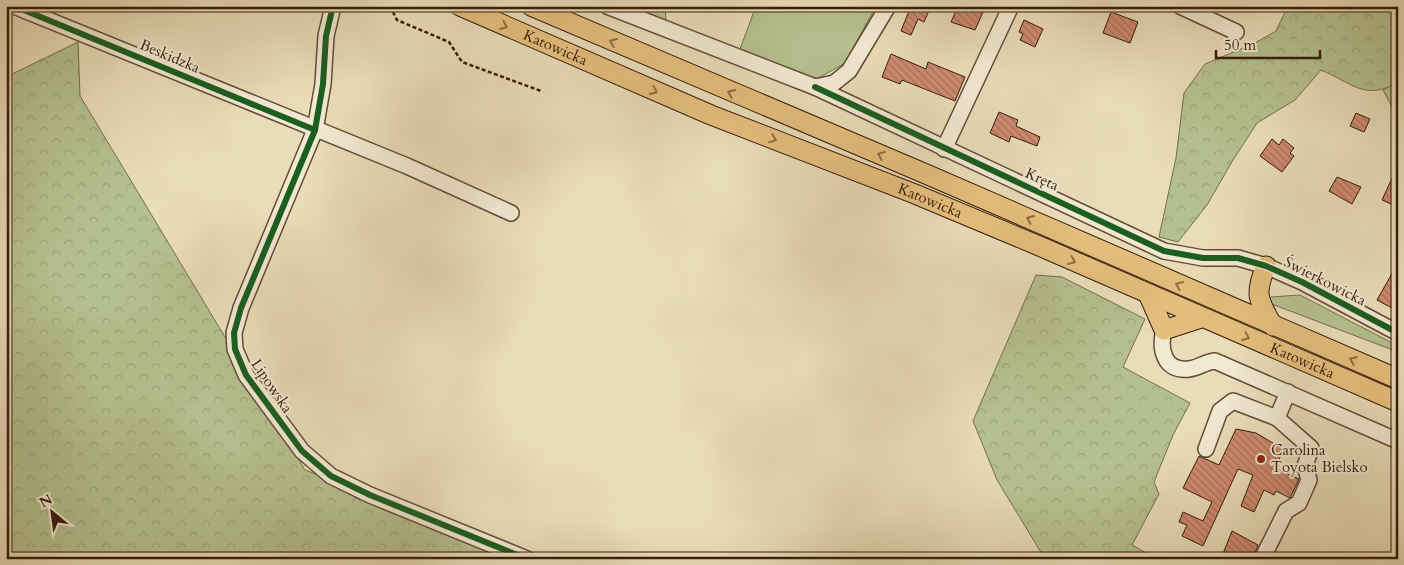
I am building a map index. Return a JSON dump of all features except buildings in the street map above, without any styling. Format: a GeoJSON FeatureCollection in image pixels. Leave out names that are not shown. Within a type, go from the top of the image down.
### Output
{"type":"FeatureCollection","features":[{"type":"Feature","properties":{"kind":"main road","name":"Katowicka"},"geometry":{"type":"LineString","coordinates":[[460,6],[712,115],[915,194],[1037,245],[1149,296],[1398,402]]}},
{"type":"Feature","properties":{"kind":"main road","name":"Katowicka"},"geometry":{"type":"LineString","coordinates":[[531,6],[926,174],[1398,379]]}},
{"type":"Feature","properties":{"kind":"main road"},"geometry":{"type":"LineString","coordinates":[[1266,266],[1258,284],[1258,295],[1273,326]]}},
{"type":"Feature","properties":{"kind":"main road"},"geometry":{"type":"LineString","coordinates":[[1149,296],[1164,330],[1201,318]]}},
{"type":"Feature","properties":{"kind":"street","name":"Beskidzka"},"geometry":{"type":"LineString","coordinates":[[14,6],[74,29],[315,130]]}},
{"type":"Feature","properties":{"kind":"street","name":"Lipowska"},"geometry":{"type":"LineString","coordinates":[[333,6],[326,36],[322,84],[315,130],[242,308],[234,333],[234,349],[246,375],[302,451],[331,476],[370,495],[527,559]]}},
{"type":"Feature","properties":{"kind":"street","name":"Kręta"},"geometry":{"type":"LineString","coordinates":[[607,6],[815,86],[944,149],[1164,250],[1203,258],[1238,258],[1266,266]]}},
{"type":"Feature","properties":{"kind":"street"},"geometry":{"type":"LineString","coordinates":[[815,86],[834,82],[849,71],[888,6]]}},
{"type":"Feature","properties":{"kind":"street"},"geometry":{"type":"LineString","coordinates":[[944,149],[1011,6]]}},
{"type":"Feature","properties":{"kind":"street"},"geometry":{"type":"LineString","coordinates":[[1180,6],[1236,32]]}},
{"type":"Feature","properties":{"kind":"street"},"geometry":{"type":"LineString","coordinates":[[315,130],[407,166],[511,213]]}},
{"type":"Feature","properties":{"kind":"street","name":"Świerkowicka"},"geometry":{"type":"LineString","coordinates":[[1266,266],[1302,282],[1398,333]]}},
{"type":"Feature","properties":{"kind":"street"},"geometry":{"type":"LineString","coordinates":[[1164,330],[1162,350],[1165,359],[1171,365],[1189,370],[1207,362],[1215,361],[1398,441]]}},
{"type":"Feature","properties":{"kind":"street"},"geometry":{"type":"LineString","coordinates":[[1276,418],[1288,392]]}},
{"type":"Feature","properties":{"kind":"street"},"geometry":{"type":"LineString","coordinates":[[1206,449],[1220,412],[1233,401],[1276,418],[1311,448],[1305,466],[1309,480],[1299,502],[1286,511],[1262,559]]}},
{"type":"Feature","properties":{"kind":"path"},"geometry":{"type":"LineString","coordinates":[[390,6],[397,20],[449,42],[462,62],[541,91]]}},
{"type":"Feature","properties":{"kind":"green space"},"geometry":{"type":"Polygon","coordinates":[[[629,6],[665,6],[666,20],[629,6]]]}},
{"type":"Feature","properties":{"kind":"green space"},"geometry":{"type":"Polygon","coordinates":[[[756,6],[876,6],[845,63],[815,80],[740,49],[756,6]]]}},
{"type":"Feature","properties":{"kind":"green space"},"geometry":{"type":"Polygon","coordinates":[[[1288,6],[1398,6],[1398,82],[1386,88],[1367,90],[1358,88],[1321,70],[1295,100],[1257,123],[1207,205],[1178,242],[1159,237],[1176,158],[1184,93],[1205,64],[1255,43],[1276,31],[1288,6]]]}},
{"type":"Feature","properties":{"kind":"green space"},"geometry":{"type":"Polygon","coordinates":[[[78,42],[80,96],[305,470],[522,548],[528,559],[6,559],[6,77],[78,42]]]}},
{"type":"Feature","properties":{"kind":"green space"},"geometry":{"type":"Polygon","coordinates":[[[1398,82],[1398,118],[1383,90],[1398,82]]]}},
{"type":"Feature","properties":{"kind":"green space"},"geometry":{"type":"Polygon","coordinates":[[[1036,275],[1062,277],[1145,319],[1123,367],[1190,403],[1173,435],[1154,482],[1159,494],[1132,545],[1157,559],[1045,559],[997,480],[973,421],[1036,275]]]}},
{"type":"Feature","properties":{"kind":"green space"},"geometry":{"type":"Polygon","coordinates":[[[1300,295],[1398,346],[1398,352],[1269,303],[1271,297],[1300,295]]]}},
{"type":"Feature","properties":{"kind":"cycle path"},"geometry":{"type":"LineString","coordinates":[[14,6],[315,130]]}},
{"type":"Feature","properties":{"kind":"cycle path"},"geometry":{"type":"LineString","coordinates":[[333,6],[326,36],[323,84],[315,130],[241,308],[234,333],[235,349],[246,375],[302,451],[331,476],[370,495],[527,559]]}},
{"type":"Feature","properties":{"kind":"cycle path"},"geometry":{"type":"LineString","coordinates":[[815,87],[1164,251],[1203,258],[1238,258],[1266,266],[1302,282],[1398,333]]}},
{"type":"Feature","properties":{"kind":"place","name":"Carolina Toyota Bielsko"},"geometry":{"type":"Point","coordinates":[1261,459]}}]}
